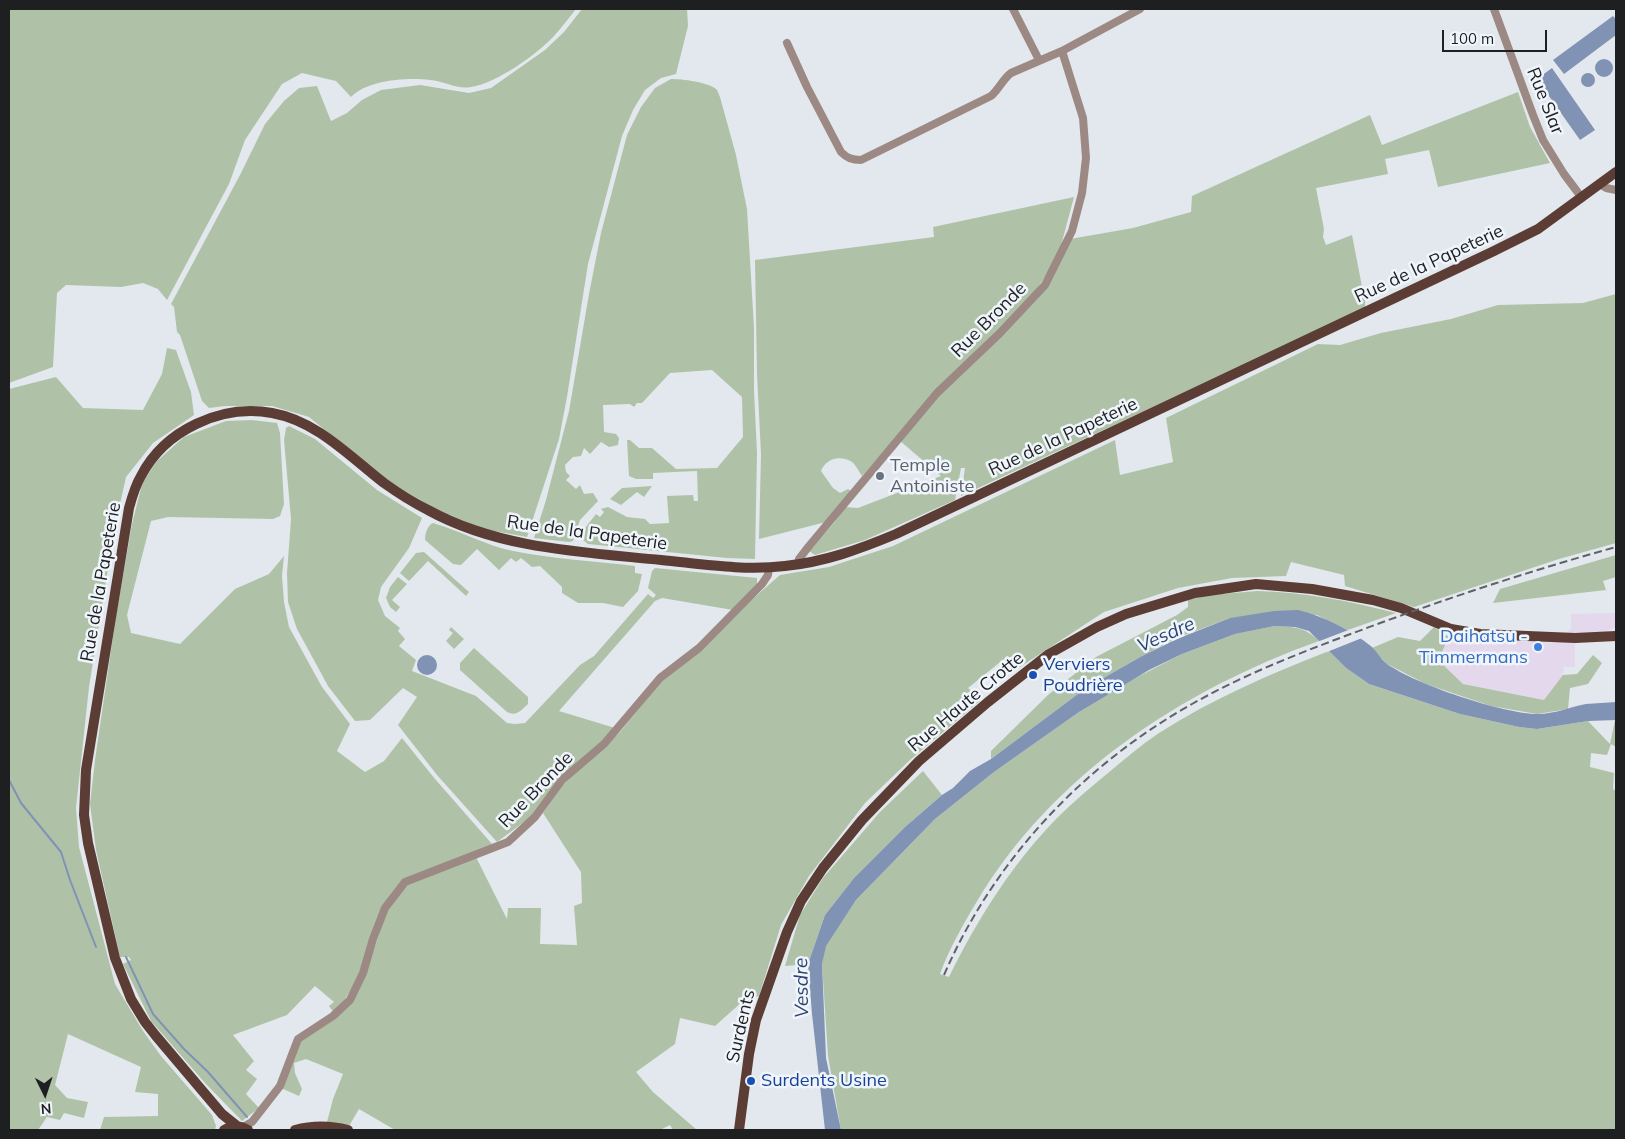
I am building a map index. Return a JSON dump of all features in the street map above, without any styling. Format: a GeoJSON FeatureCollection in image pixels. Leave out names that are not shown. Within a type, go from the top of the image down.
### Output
{"type":"FeatureCollection","features":[{"type":"Feature","properties":{"kind":"main road","name":"Rue de la Papeterie"},"geometry":{"type":"LineString","coordinates":[[243,1128],[222,1114],[145,1022],[125,986],[115,958],[88,843],[84,816],[86,770],[124,529],[134,490],[140,476],[161,449],[181,432],[206,420],[240,412],[271,413],[308,425],[408,499],[441,517],[477,532],[513,541],[578,551],[724,566],[769,568],[822,560],[861,549],[896,534],[1517,240],[1554,218],[1616,172]]}},
{"type":"Feature","properties":{"kind":"main road","name":"Rue Haute Crotte"},"geometry":{"type":"LineString","coordinates":[[787,932],[802,901],[823,868],[862,820],[919,762],[988,702],[1049,654],[1097,626],[1126,614],[1195,593],[1256,584],[1312,589],[1373,600],[1401,608],[1451,629],[1480,634],[1575,638],[1616,636]]}},
{"type":"Feature","properties":{"kind":"main road","name":"Surdents"},"geometry":{"type":"LineString","coordinates":[[740,1130],[749,1054],[756,1020],[774,964],[787,932]]}},
{"type":"Feature","properties":{"kind":"main road"},"geometry":{"type":"LineString","coordinates":[[222,1114],[223,1130],[243,1128]]}},
{"type":"Feature","properties":{"kind":"main road"},"geometry":{"type":"LineString","coordinates":[[295,1130],[313,1126],[337,1127],[348,1130]]}},
{"type":"Feature","properties":{"kind":"street"},"geometry":{"type":"LineString","coordinates":[[1013,9],[1040,60]]}},
{"type":"Feature","properties":{"kind":"street"},"geometry":{"type":"LineString","coordinates":[[788,43],[807,87],[841,152],[845,157],[852,160],[861,160],[991,96],[1011,73],[1062,50],[1140,9]]}},
{"type":"Feature","properties":{"kind":"street","name":"Rue Slar"},"geometry":{"type":"LineString","coordinates":[[1494,9],[1543,140],[1564,174],[1582,198]]}},
{"type":"Feature","properties":{"kind":"street","name":"Rue Bronde"},"geometry":{"type":"LineString","coordinates":[[798,564],[799,559],[809,546],[937,393],[1000,333],[1045,285],[1072,231],[1082,193],[1086,158],[1083,118],[1062,50]]}},
{"type":"Feature","properties":{"kind":"street"},"geometry":{"type":"LineString","coordinates":[[1600,184],[1606,188],[1616,190]]}},
{"type":"Feature","properties":{"kind":"street","name":"Rue Bronde"},"geometry":{"type":"LineString","coordinates":[[243,1128],[252,1122],[280,1086],[298,1038],[333,1016],[350,1000],[363,973],[385,908],[405,882],[508,842],[535,818],[562,780],[604,744],[660,678],[699,648],[762,584],[768,575],[769,568]]}},
{"type":"Feature","properties":{"kind":"shaded area"},"geometry":{"type":"Polygon","coordinates":[[[1615,613],[1616,627],[1575,644],[1575,667],[1564,667],[1563,675],[1545,700],[1463,684],[1438,660],[1449,637],[1553,643],[1571,629],[1571,614],[1615,613]]]}},
{"type":"Feature","properties":{"kind":"green space"},"geometry":{"type":"Polygon","coordinates":[[[9,9],[576,9],[554,36],[516,67],[492,80],[471,87],[466,88],[430,80],[410,79],[377,83],[358,91],[351,97],[336,81],[302,73],[282,84],[245,140],[229,184],[167,300],[158,289],[143,283],[121,287],[66,285],[57,293],[53,367],[9,383],[9,9]]]}},
{"type":"Feature","properties":{"kind":"green space"},"geometry":{"type":"Polygon","coordinates":[[[582,9],[687,9],[688,26],[676,74],[661,78],[645,90],[633,110],[622,136],[588,264],[559,439],[527,537],[483,529],[433,508],[385,479],[309,417],[272,406],[209,408],[202,401],[180,335],[177,332],[174,307],[171,304],[265,124],[284,101],[299,88],[317,86],[331,121],[347,113],[362,100],[381,90],[420,85],[469,93],[491,88],[545,50],[564,32],[582,9]]]}},
{"type":"Feature","properties":{"kind":"green space"},"geometry":{"type":"Polygon","coordinates":[[[671,79],[702,83],[717,90],[736,155],[747,209],[754,328],[754,391],[757,453],[755,559],[727,558],[588,544],[583,540],[585,528],[596,514],[600,517],[604,512],[601,509],[608,507],[627,517],[645,519],[650,524],[669,523],[667,496],[693,495],[694,501],[698,501],[697,471],[653,473],[653,479],[636,479],[629,476],[627,440],[630,440],[639,448],[652,448],[676,469],[717,468],[743,437],[742,397],[712,370],[670,373],[642,403],[637,403],[634,407],[630,404],[603,405],[604,432],[616,434],[619,438],[618,445],[609,447],[601,442],[590,454],[584,448],[581,456],[573,457],[565,465],[566,472],[570,476],[566,480],[576,489],[580,485],[584,494],[593,493],[598,501],[580,520],[573,541],[534,538],[569,411],[601,233],[627,135],[641,107],[655,88],[671,79]]]}},
{"type":"Feature","properties":{"kind":"green space"},"geometry":{"type":"Polygon","coordinates":[[[1518,92],[1530,127],[1550,163],[1438,187],[1429,150],[1385,159],[1388,174],[1316,188],[1324,229],[1323,237],[1326,245],[1352,235],[1365,308],[961,496],[965,468],[961,468],[955,500],[865,540],[815,555],[809,551],[834,523],[845,507],[858,508],[941,476],[899,440],[952,381],[1047,284],[1057,269],[1070,239],[1133,228],[1191,212],[1192,196],[1370,115],[1382,145],[1518,92]]]}},
{"type":"Feature","properties":{"kind":"green space"},"geometry":{"type":"Polygon","coordinates":[[[1074,197],[1059,253],[1027,302],[907,425],[862,476],[853,463],[848,460],[839,458],[826,463],[821,471],[833,488],[840,493],[848,489],[851,491],[826,522],[759,539],[761,454],[757,374],[755,260],[934,237],[933,227],[1074,197]]]}},
{"type":"Feature","properties":{"kind":"green space"},"geometry":{"type":"Polygon","coordinates":[[[1616,294],[1616,543],[1559,559],[1414,607],[1345,586],[1344,575],[1291,562],[1286,576],[1232,578],[1178,588],[1104,612],[1014,671],[1004,659],[968,688],[981,700],[910,760],[865,803],[809,876],[781,925],[759,996],[743,1001],[715,1026],[680,1018],[675,1044],[636,1072],[653,1092],[697,1130],[673,1130],[670,1125],[660,1130],[395,1130],[359,1109],[349,1126],[327,1122],[333,1099],[343,1074],[306,1059],[294,1063],[295,1073],[302,1089],[299,1096],[281,1088],[299,1040],[332,1021],[353,997],[368,967],[386,914],[396,897],[409,883],[475,855],[507,919],[508,908],[541,908],[540,944],[577,945],[574,906],[582,903],[581,872],[543,813],[566,780],[620,732],[660,683],[693,657],[749,602],[780,575],[829,567],[893,546],[1115,440],[1120,475],[1173,462],[1166,418],[1318,344],[1340,345],[1381,333],[1451,319],[1498,305],[1583,303],[1616,294]]]}},
{"type":"Feature","properties":{"kind":"green space"},"geometry":{"type":"Polygon","coordinates":[[[167,348],[176,350],[191,392],[194,415],[153,443],[126,477],[114,531],[89,687],[76,808],[79,847],[115,984],[143,1031],[161,1056],[212,1115],[216,1126],[215,1130],[100,1130],[104,1117],[158,1116],[158,1094],[135,1092],[141,1067],[68,1034],[55,1085],[67,1098],[88,1102],[84,1118],[64,1113],[60,1120],[47,1117],[38,1130],[9,1130],[9,389],[56,377],[83,408],[143,410],[162,374],[167,348]]]}},
{"type":"Feature","properties":{"kind":"green space"},"geometry":{"type":"Polygon","coordinates":[[[252,420],[277,423],[280,433],[284,504],[280,516],[273,519],[168,517],[151,521],[127,615],[131,633],[180,644],[235,589],[269,574],[284,556],[282,576],[284,602],[289,627],[322,687],[350,724],[337,751],[365,772],[384,761],[402,738],[492,844],[402,881],[378,919],[362,972],[342,1004],[334,1013],[329,1006],[334,1002],[315,986],[287,1015],[233,1035],[254,1061],[246,1070],[257,1079],[246,1094],[259,1108],[242,1121],[205,1083],[151,1021],[123,964],[131,960],[129,957],[120,957],[96,850],[90,804],[116,616],[132,524],[142,484],[156,462],[184,437],[226,421],[252,420]]]}},
{"type":"Feature","properties":{"kind":"green space"},"geometry":{"type":"Polygon","coordinates":[[[289,426],[315,439],[377,490],[422,518],[409,548],[381,587],[378,600],[385,616],[400,628],[398,631],[405,639],[399,646],[416,660],[412,671],[476,696],[507,723],[525,723],[580,665],[594,656],[648,594],[653,598],[656,595],[648,588],[652,571],[655,568],[757,578],[757,588],[733,610],[662,598],[655,601],[559,711],[615,728],[540,810],[497,842],[437,775],[398,725],[417,697],[403,688],[370,720],[355,721],[328,686],[297,629],[288,602],[287,573],[291,519],[284,440],[286,428],[289,426]]]}},
{"type":"Feature","properties":{"kind":"green space"},"geometry":{"type":"Polygon","coordinates":[[[652,486],[644,497],[637,492],[621,505],[610,499],[622,488],[652,486]]]}},
{"type":"Feature","properties":{"kind":"green space"},"geometry":{"type":"Polygon","coordinates":[[[433,523],[513,551],[635,566],[635,573],[642,574],[638,591],[623,607],[603,603],[578,603],[562,593],[562,587],[540,566],[532,567],[521,558],[516,562],[511,558],[499,570],[477,549],[461,565],[453,564],[425,540],[427,530],[433,523]]]}},
{"type":"Feature","properties":{"kind":"green space"},"geometry":{"type":"Polygon","coordinates":[[[424,552],[469,592],[466,596],[428,561],[409,581],[400,573],[416,553],[424,552]]]}},
{"type":"Feature","properties":{"kind":"green space"},"geometry":{"type":"Polygon","coordinates":[[[1616,555],[1616,577],[1603,581],[1606,590],[1493,603],[1500,589],[1616,555]]]}},
{"type":"Feature","properties":{"kind":"green space"},"geometry":{"type":"Polygon","coordinates":[[[398,577],[407,584],[392,600],[400,607],[396,612],[390,607],[386,598],[390,587],[398,577]]]}},
{"type":"Feature","properties":{"kind":"green space"},"geometry":{"type":"Polygon","coordinates":[[[1257,591],[1327,598],[1396,613],[1348,630],[1317,615],[1230,618],[1177,638],[1086,688],[991,759],[991,751],[1048,695],[1096,657],[1177,615],[1188,607],[1188,600],[1210,595],[1257,591]]]}},
{"type":"Feature","properties":{"kind":"green space"},"geometry":{"type":"Polygon","coordinates":[[[1275,626],[1304,630],[1319,641],[1268,661],[1218,685],[1170,712],[1125,742],[1082,777],[1042,815],[1007,857],[966,920],[940,974],[949,977],[971,935],[1010,873],[1025,854],[1076,800],[1133,752],[1179,721],[1221,698],[1263,678],[1329,651],[1346,668],[1369,684],[1460,714],[1537,729],[1588,721],[1610,744],[1616,720],[1616,747],[1611,744],[1607,755],[1591,753],[1590,767],[1614,773],[1613,789],[1616,791],[1616,1130],[841,1130],[828,1056],[822,964],[825,946],[856,900],[935,819],[994,772],[1079,712],[1122,685],[1182,654],[1235,634],[1275,626]]]}},
{"type":"Feature","properties":{"kind":"green space"},"geometry":{"type":"Polygon","coordinates":[[[451,627],[464,639],[454,649],[446,641],[453,633],[449,630],[451,627]]]}},
{"type":"Feature","properties":{"kind":"green space"},"geometry":{"type":"Polygon","coordinates":[[[1434,627],[1449,637],[1438,660],[1463,684],[1544,700],[1563,675],[1577,674],[1593,655],[1602,663],[1588,684],[1570,688],[1568,709],[1537,714],[1491,706],[1426,684],[1387,664],[1372,648],[1398,637],[1420,641],[1434,627]]]}},
{"type":"Feature","properties":{"kind":"green space"},"geometry":{"type":"Polygon","coordinates":[[[474,648],[528,697],[528,704],[521,710],[514,714],[507,712],[460,670],[460,663],[474,648]]]}},
{"type":"Feature","properties":{"kind":"green space"},"geometry":{"type":"Polygon","coordinates":[[[923,771],[942,795],[905,827],[854,878],[825,915],[808,964],[785,966],[800,915],[823,878],[880,812],[923,771]]]}},
{"type":"Feature","properties":{"kind":"water"},"geometry":{"type":"Polygon","coordinates":[[[1613,16],[1616,19],[1616,35],[1564,74],[1553,60],[1613,16]]]}},
{"type":"Feature","properties":{"kind":"water"},"geometry":{"type":"Polygon","coordinates":[[[1600,59],[1608,59],[1613,64],[1611,75],[1600,77],[1595,72],[1595,64],[1600,59]]]}},
{"type":"Feature","properties":{"kind":"water"},"geometry":{"type":"Polygon","coordinates":[[[1552,68],[1595,130],[1580,140],[1537,79],[1552,68]]]}},
{"type":"Feature","properties":{"kind":"water"},"geometry":{"type":"Polygon","coordinates":[[[1585,73],[1591,73],[1595,80],[1591,87],[1585,87],[1581,83],[1581,77],[1585,73]]]}},
{"type":"Feature","properties":{"kind":"water"},"geometry":{"type":"Polygon","coordinates":[[[1298,610],[1318,616],[1346,629],[1372,647],[1387,664],[1438,689],[1482,703],[1523,713],[1544,714],[1586,704],[1616,702],[1616,720],[1588,721],[1537,729],[1460,714],[1369,684],[1346,668],[1309,631],[1295,627],[1275,626],[1235,634],[1182,654],[1149,670],[1079,712],[994,772],[935,819],[856,900],[826,946],[822,964],[826,1058],[841,1130],[825,1130],[808,964],[825,915],[854,878],[905,827],[942,795],[953,788],[970,771],[991,759],[1086,688],[1142,656],[1177,639],[1230,618],[1274,611],[1298,610]]]}},
{"type":"Feature","properties":{"kind":"water"},"geometry":{"type":"Polygon","coordinates":[[[427,655],[434,658],[437,665],[434,672],[427,675],[420,672],[417,665],[420,658],[427,655]]]}},
{"type":"Feature","properties":{"kind":"pier"},"geometry":{"type":"Polygon","coordinates":[[[1351,629],[1362,638],[1327,652],[1317,642],[1351,629]]]}},
{"type":"Feature","properties":{"kind":"waterway"},"geometry":{"type":"LineString","coordinates":[[9,780],[21,803],[61,852],[96,947]]}},
{"type":"Feature","properties":{"kind":"waterway"},"geometry":{"type":"LineString","coordinates":[[126,957],[153,1014],[184,1049],[208,1072],[247,1117]]}},
{"type":"Feature","properties":{"kind":"railway"},"geometry":{"type":"LineString","coordinates":[[944,975],[964,933],[988,893],[1015,855],[1078,787],[1114,756],[1152,729],[1192,704],[1238,680],[1310,650],[1470,592],[1616,547]]}},
{"type":"Feature","properties":{"kind":"place","name":"Temple Antoiniste"},"geometry":{"type":"Point","coordinates":[880,476]}},
{"type":"Feature","properties":{"kind":"place","name":"Daihatsu - Timmermans"},"geometry":{"type":"Point","coordinates":[1538,647]}},
{"type":"Feature","properties":{"kind":"place","name":"Verviers Poudrière"},"geometry":{"type":"Point","coordinates":[1033,675]}},
{"type":"Feature","properties":{"kind":"place","name":"Surdents Usine"},"geometry":{"type":"Point","coordinates":[751,1081]}},
{"type":"Feature","properties":{"kind":"water label","name":"Vesdre"},"geometry":{"type":"Point","coordinates":[1166,635]}},
{"type":"Feature","properties":{"kind":"water label","name":"Vesdre"},"geometry":{"type":"Point","coordinates":[802,988]}}]}
